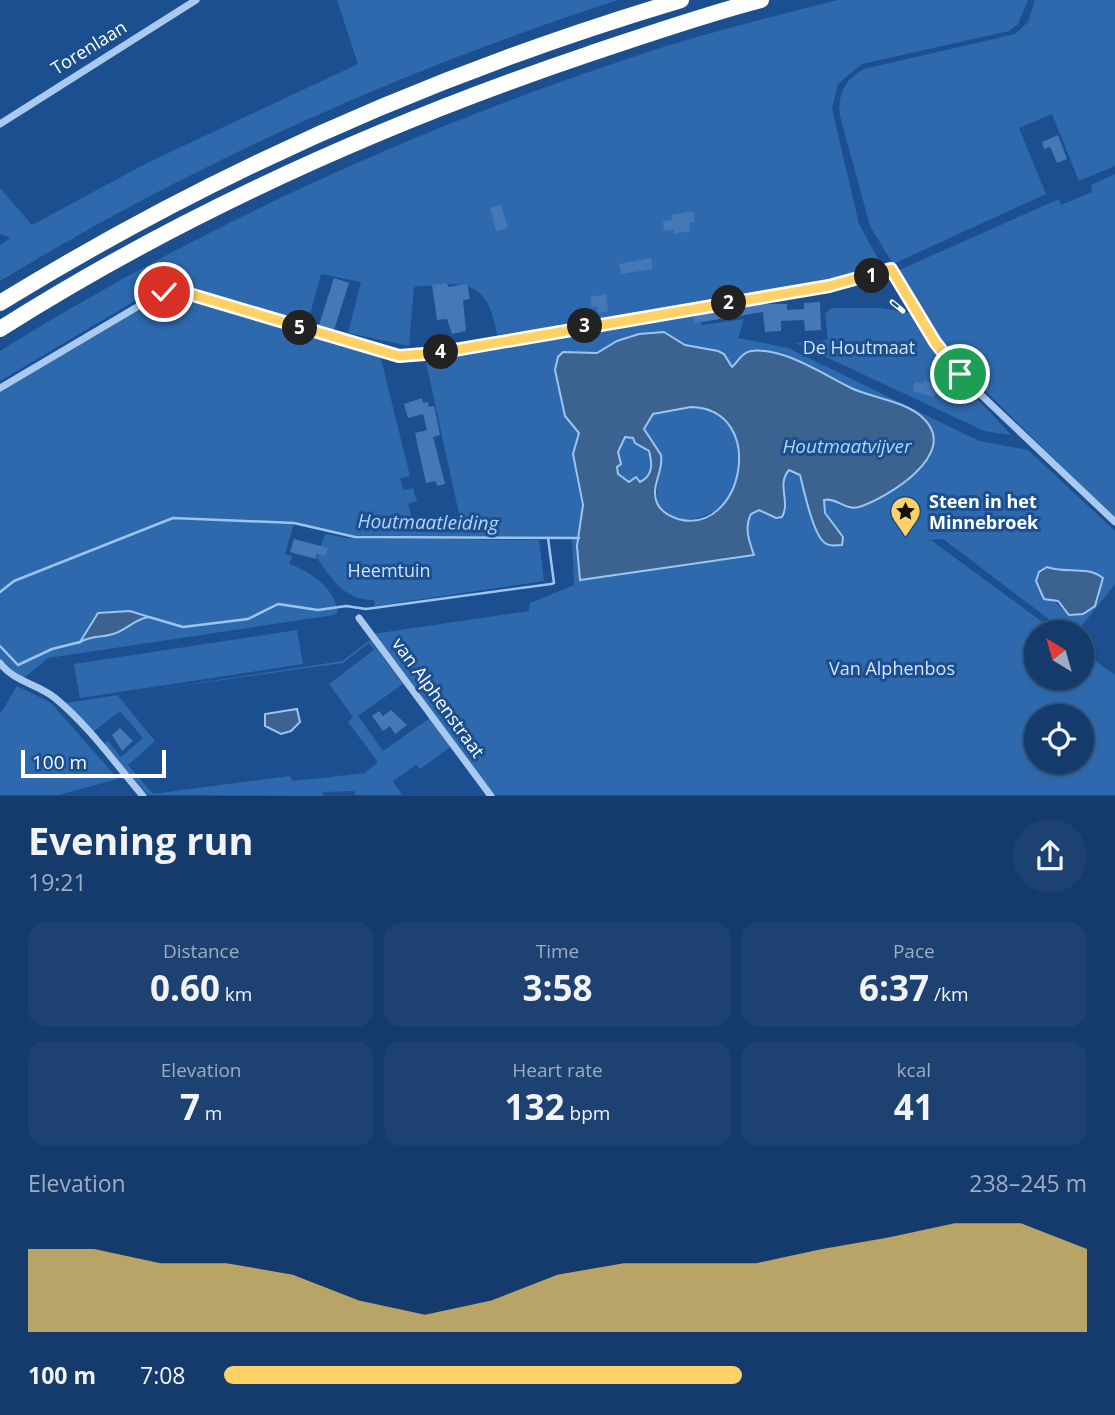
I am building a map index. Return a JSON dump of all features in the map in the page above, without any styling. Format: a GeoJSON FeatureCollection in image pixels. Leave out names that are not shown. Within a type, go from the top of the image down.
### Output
{"type":"FeatureCollection","features":[{"type":"Feature","properties":{"kind":"highway"},"geometry":{"type":"LineString","coordinates":[[0,303],[180,202],[326,133],[477,69],[681,0]]}},
{"type":"Feature","properties":{"kind":"highway"},"geometry":{"type":"LineString","coordinates":[[0,329],[161,237],[351,145],[515,79],[761,0]]}},
{"type":"Feature","properties":{"kind":"street","name":"Torenlaan"},"geometry":{"type":"LineString","coordinates":[[0,124],[195,0]]}},
{"type":"Feature","properties":{"kind":"street"},"geometry":{"type":"LineString","coordinates":[[0,388],[115,319],[171,290],[391,355],[407,356],[770,296],[864,278],[891,269],[954,367],[1115,522]]}},
{"type":"Feature","properties":{"kind":"street","name":"van Alphenstraat"},"geometry":{"type":"LineString","coordinates":[[359,618],[491,796]]}},
{"type":"Feature","properties":{"kind":"street"},"geometry":{"type":"LineString","coordinates":[[0,663],[16,678],[39,688],[65,707],[143,796]]}},
{"type":"Feature","properties":{"kind":"green space"},"geometry":{"type":"Polygon","coordinates":[[[337,0],[618,0],[458,57],[301,122],[148,197],[0,281],[0,245],[11,238],[0,234],[0,188],[32,225],[147,163],[358,64],[337,0]]]}},
{"type":"Feature","properties":{"kind":"green space"},"geometry":{"type":"Polygon","coordinates":[[[838,0],[1028,0],[1018,24],[1009,31],[862,64],[838,84],[832,109],[859,224],[883,268],[722,300],[497,335],[487,302],[480,293],[470,287],[446,284],[414,287],[409,346],[348,333],[361,282],[321,274],[308,322],[165,283],[0,381],[0,351],[149,264],[303,187],[382,152],[542,88],[677,43],[838,0]]]}},
{"type":"Feature","properties":{"kind":"green space"},"geometry":{"type":"Polygon","coordinates":[[[1035,0],[1115,0],[1115,166],[1079,181],[1052,114],[1019,128],[1046,194],[893,264],[870,226],[840,116],[840,101],[844,88],[864,69],[1015,34],[1028,22],[1035,0]]]}},
{"type":"Feature","properties":{"kind":"green space"},"geometry":{"type":"Polygon","coordinates":[[[1115,174],[1115,519],[950,356],[897,271],[1059,199],[1061,205],[1092,192],[1091,185],[1115,174]]]}},
{"type":"Feature","properties":{"kind":"green space","name":"Van Alphenbos"},"geometry":{"type":"Polygon","coordinates":[[[176,295],[380,355],[410,476],[400,479],[404,490],[413,488],[417,501],[408,504],[416,532],[463,532],[425,358],[393,358],[583,334],[699,315],[702,325],[744,319],[738,338],[788,348],[979,441],[1028,450],[1115,531],[1115,584],[1086,620],[1050,620],[943,539],[926,540],[932,541],[1040,620],[1024,620],[1024,690],[1094,690],[1094,660],[1115,675],[1115,795],[493,795],[373,634],[529,611],[530,603],[574,585],[572,538],[355,537],[294,523],[285,554],[293,556],[289,564],[320,581],[336,603],[338,612],[334,615],[48,658],[24,678],[7,668],[0,658],[0,391],[163,296],[176,295]],[[664,332],[639,334],[617,341],[597,353],[574,353],[579,433],[574,464],[583,514],[577,546],[581,580],[754,555],[748,530],[751,514],[759,510],[776,518],[786,507],[782,486],[788,470],[800,475],[816,530],[831,544],[842,545],[825,513],[824,500],[850,508],[869,503],[905,481],[930,457],[933,438],[924,419],[911,411],[860,392],[786,357],[765,352],[732,367],[724,354],[685,345],[664,332]],[[1046,567],[1053,600],[1069,615],[1083,614],[1099,600],[1101,583],[1087,571],[1046,567]],[[130,611],[95,615],[82,641],[116,633],[148,617],[130,611]]]}},
{"type":"Feature","properties":{"kind":"green space","name":"De Houtmaat"},"geometry":{"type":"Polygon","coordinates":[[[832,308],[881,308],[913,314],[941,360],[1011,435],[984,431],[796,343],[828,340],[825,313],[832,308]]]}},
{"type":"Feature","properties":{"kind":"green space"},"geometry":{"type":"Polygon","coordinates":[[[691,407],[706,409],[728,425],[735,436],[740,464],[738,478],[725,502],[706,515],[685,519],[674,517],[657,502],[658,449],[644,429],[653,414],[691,407]]]}},
{"type":"Feature","properties":{"kind":"green space"},"geometry":{"type":"Polygon","coordinates":[[[625,437],[639,442],[652,461],[648,476],[640,482],[636,477],[629,482],[617,473],[616,467],[621,465],[618,452],[625,437]]]}},
{"type":"Feature","properties":{"kind":"green space","name":"Heemtuin"},"geometry":{"type":"Polygon","coordinates":[[[325,534],[347,538],[539,540],[544,581],[375,606],[374,600],[355,597],[341,588],[317,558],[325,534]]]}},
{"type":"Feature","properties":{"kind":"green space"},"geometry":{"type":"Polygon","coordinates":[[[297,630],[303,664],[80,698],[74,664],[297,630]]]}},
{"type":"Feature","properties":{"kind":"green space"},"geometry":{"type":"Polygon","coordinates":[[[370,640],[403,684],[358,716],[383,751],[430,718],[452,746],[420,769],[416,765],[393,781],[402,795],[356,795],[354,791],[323,792],[323,796],[148,795],[104,745],[107,740],[121,757],[143,738],[120,711],[93,732],[66,703],[117,695],[155,741],[128,765],[153,794],[289,776],[293,781],[365,773],[378,762],[348,722],[353,717],[329,684],[374,650],[369,643],[343,663],[140,692],[342,661],[370,640]]]}},
{"type":"Feature","properties":{"kind":"green space"},"geometry":{"type":"Polygon","coordinates":[[[17,686],[51,703],[118,779],[59,795],[0,795],[0,714],[17,686]]]}},
{"type":"Feature","properties":{"kind":"water","name":"Houtmaatvijver"},"geometry":{"type":"Polygon","coordinates":[[[664,332],[685,345],[718,351],[724,354],[732,367],[751,351],[789,357],[851,388],[917,413],[933,432],[933,446],[927,460],[916,473],[871,502],[854,508],[833,500],[824,500],[825,513],[843,537],[842,545],[829,545],[821,538],[810,512],[800,475],[789,470],[783,487],[785,505],[782,517],[776,518],[759,510],[751,514],[748,529],[754,555],[580,580],[577,546],[583,505],[573,454],[579,433],[565,416],[555,370],[558,357],[563,352],[597,353],[617,341],[639,334],[664,332]],[[691,407],[653,414],[644,429],[661,455],[655,497],[666,513],[678,519],[700,519],[718,509],[731,492],[738,470],[738,448],[731,428],[716,413],[691,407]],[[625,437],[618,452],[621,464],[617,467],[618,474],[629,482],[636,477],[640,482],[650,472],[649,451],[635,443],[633,438],[625,437]]]}},
{"type":"Feature","properties":{"kind":"water"},"geometry":{"type":"Polygon","coordinates":[[[1047,567],[1090,572],[1103,578],[1095,606],[1083,614],[1069,615],[1058,601],[1044,599],[1036,581],[1039,572],[1047,567]]]}},
{"type":"Feature","properties":{"kind":"water"},"geometry":{"type":"Polygon","coordinates":[[[130,611],[149,617],[113,634],[80,642],[98,613],[130,611]]]}},
{"type":"Feature","properties":{"kind":"water"},"geometry":{"type":"Polygon","coordinates":[[[297,709],[300,722],[291,731],[281,734],[265,726],[265,714],[297,709]]]}},
{"type":"Feature","properties":{"kind":"building"},"geometry":{"type":"Polygon","coordinates":[[[1058,135],[1067,159],[1057,163],[1050,147],[1044,149],[1042,142],[1058,135]]]}},
{"type":"Feature","properties":{"kind":"building"},"geometry":{"type":"Polygon","coordinates":[[[501,205],[508,228],[496,231],[490,208],[501,205]]]}},
{"type":"Feature","properties":{"kind":"building"},"geometry":{"type":"Polygon","coordinates":[[[693,211],[695,222],[689,223],[690,231],[674,234],[674,230],[664,231],[663,221],[672,220],[671,215],[693,211]]]}},
{"type":"Feature","properties":{"kind":"building"},"geometry":{"type":"Polygon","coordinates":[[[651,258],[653,269],[621,274],[619,264],[651,258]]]}},
{"type":"Feature","properties":{"kind":"building"},"geometry":{"type":"Polygon","coordinates":[[[334,278],[349,283],[334,330],[319,325],[334,278]]]}},
{"type":"Feature","properties":{"kind":"building"},"geometry":{"type":"Polygon","coordinates":[[[447,283],[448,287],[467,284],[470,299],[463,300],[466,331],[452,334],[447,319],[437,320],[432,285],[447,283]]]}},
{"type":"Feature","properties":{"kind":"building"},"geometry":{"type":"Polygon","coordinates":[[[606,294],[608,311],[598,313],[597,306],[592,307],[590,297],[606,294]]]}},
{"type":"Feature","properties":{"kind":"building"},"geometry":{"type":"Polygon","coordinates":[[[820,302],[821,330],[805,331],[804,320],[781,321],[781,331],[765,332],[763,312],[695,323],[693,316],[763,304],[787,304],[787,310],[804,309],[804,303],[820,302]]]}},
{"type":"Feature","properties":{"kind":"building"},"geometry":{"type":"Polygon","coordinates":[[[924,380],[944,385],[942,395],[935,393],[934,397],[913,391],[915,382],[923,384],[924,380]]]}},
{"type":"Feature","properties":{"kind":"building"},"geometry":{"type":"Polygon","coordinates":[[[422,398],[423,403],[428,402],[429,407],[434,406],[440,435],[433,437],[445,484],[437,486],[436,481],[426,483],[415,433],[427,430],[423,414],[408,418],[404,404],[422,398]]]}},
{"type":"Feature","properties":{"kind":"building"},"geometry":{"type":"Polygon","coordinates":[[[294,539],[328,548],[325,556],[317,554],[316,559],[290,552],[294,539]]]}},
{"type":"Feature","properties":{"kind":"building"},"geometry":{"type":"Polygon","coordinates":[[[391,710],[407,725],[395,734],[390,726],[383,731],[372,716],[379,711],[383,716],[391,710]]]}},
{"type":"Feature","properties":{"kind":"building"},"geometry":{"type":"Polygon","coordinates":[[[120,728],[133,741],[122,751],[112,735],[120,728]]]}},
{"type":"Feature","properties":{"kind":"waterway","name":"Houtmaatleiding"},"geometry":{"type":"LineString","coordinates":[[0,592],[14,581],[173,518],[294,523],[355,537],[579,538]]}},
{"type":"Feature","properties":{"kind":"waterway"},"geometry":{"type":"LineString","coordinates":[[149,617],[183,627],[248,619],[278,604],[318,610],[346,606],[366,609],[551,584],[554,583],[548,538]]}},
{"type":"Feature","properties":{"kind":"waterway"},"geometry":{"type":"LineString","coordinates":[[0,646],[18,665],[52,649],[80,642]]}},
{"type":"Feature","properties":{"kind":"railway"},"geometry":{"type":"LineString","coordinates":[[892,302],[903,311]]}},
{"type":"Feature","properties":{"kind":"place","name":"Steen in het Minnebroek"},"geometry":{"type":"Point","coordinates":[906,539]}},
{"type":"Feature","properties":{"kind":"route"},"geometry":{"type":"LineString","coordinates":[[164,292],[176,290],[391,355],[415,356],[829,286],[891,269],[935,342],[960,374]]}}]}
